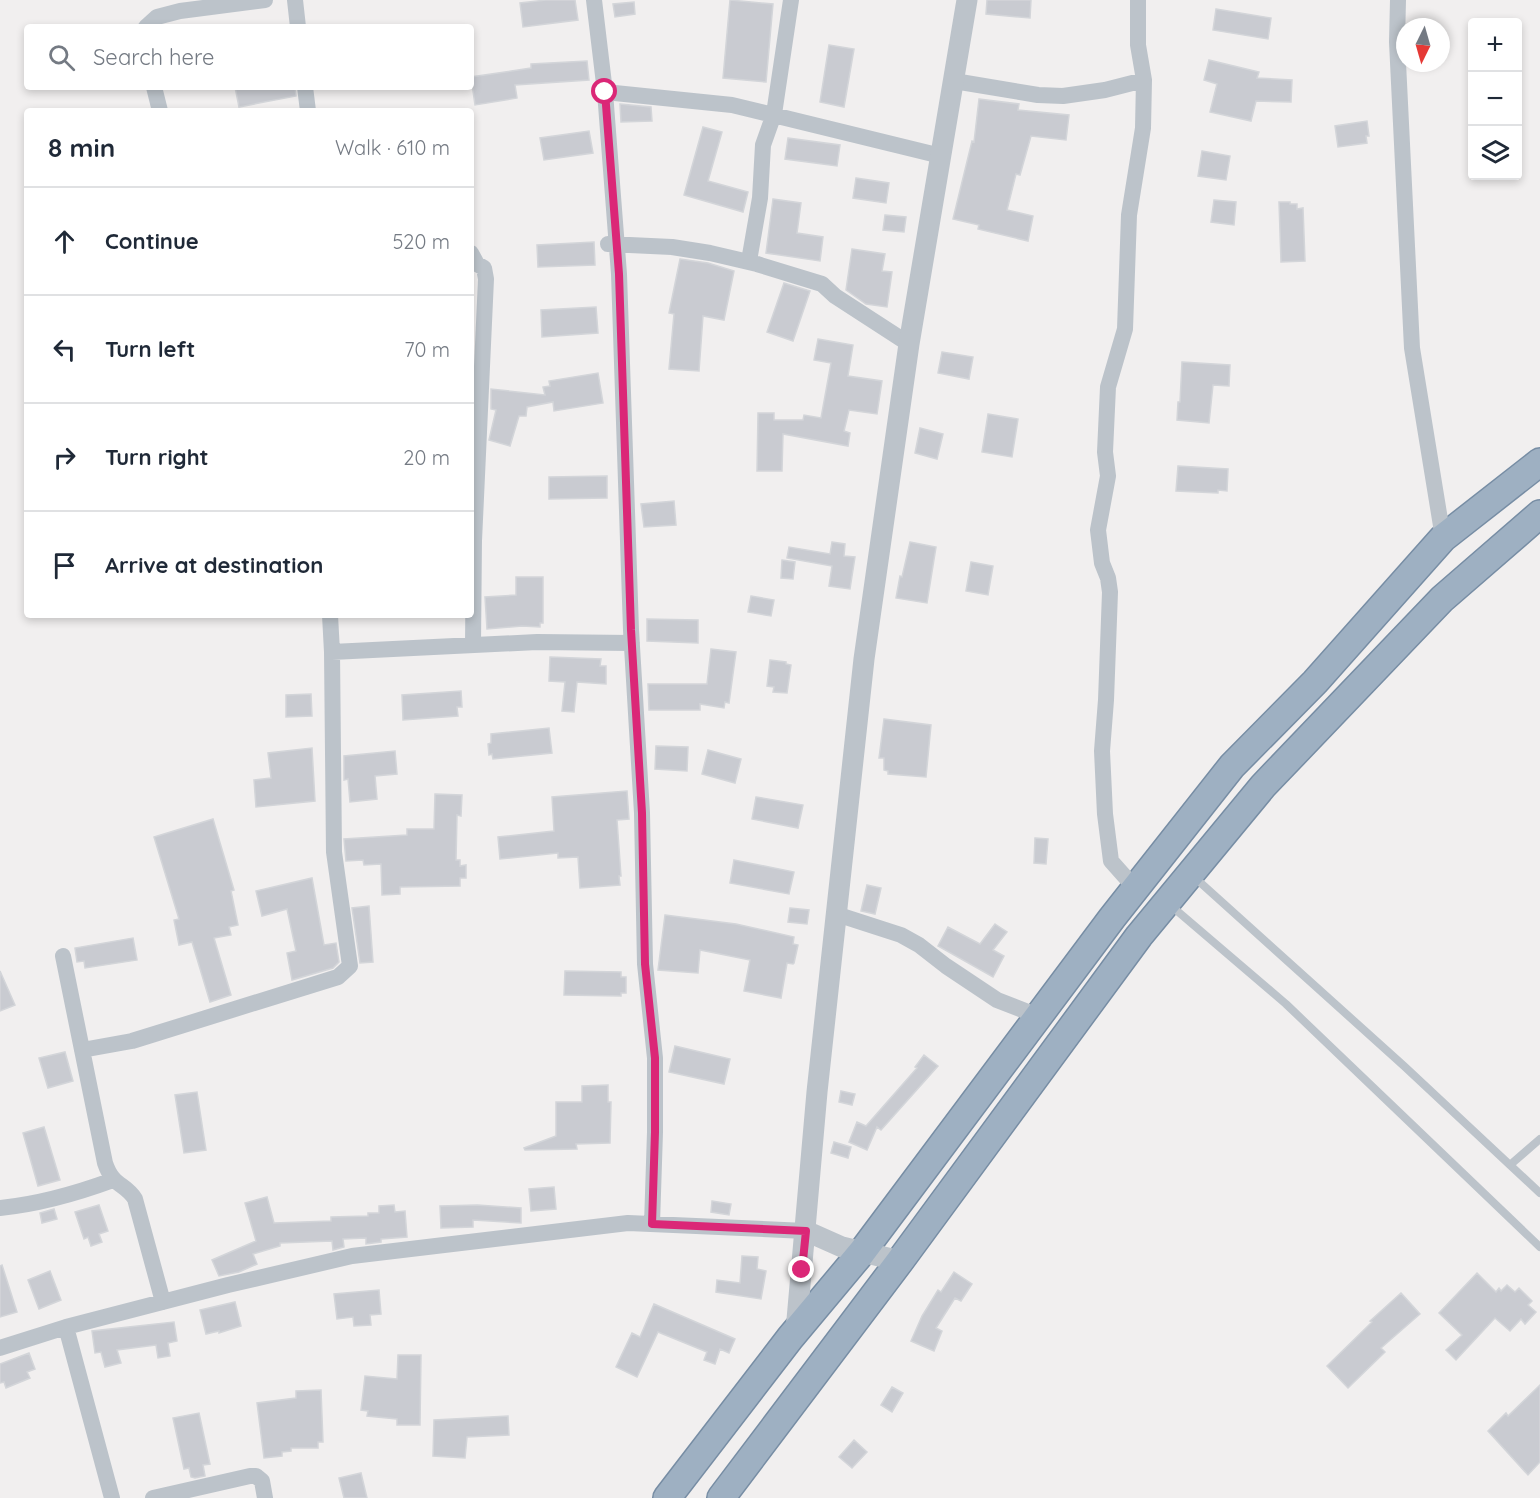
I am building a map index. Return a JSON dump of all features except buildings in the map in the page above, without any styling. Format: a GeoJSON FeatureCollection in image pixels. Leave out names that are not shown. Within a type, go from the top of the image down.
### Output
{"type":"FeatureCollection","features":[{"type":"Feature","properties":{"kind":"highway"},"geometry":{"type":"LineString","coordinates":[[667,1498],[796,1331],[862,1251],[1135,888],[1232,766],[1315,682],[1443,538],[1540,462]]}},
{"type":"Feature","properties":{"kind":"highway"},"geometry":{"type":"LineString","coordinates":[[721,1498],[900,1261],[1139,936],[1263,786],[1442,599],[1540,514]]}},
{"type":"Feature","properties":{"kind":"highway"},"geometry":{"type":"LineString","coordinates":[[1315,682],[1337,709]]}},
{"type":"Feature","properties":{"kind":"highway"},"geometry":{"type":"LineString","coordinates":[[1042,1011],[1072,1026]]}},
{"type":"Feature","properties":{"kind":"street"},"geometry":{"type":"LineString","coordinates":[[149,24],[157,17],[180,11],[265,0]]}},
{"type":"Feature","properties":{"kind":"street"},"geometry":{"type":"LineString","coordinates":[[295,0],[298,24]]}},
{"type":"Feature","properties":{"kind":"street"},"geometry":{"type":"LineString","coordinates":[[594,0],[605,92],[619,274],[632,644],[642,813],[645,964],[655,1058],[652,1224]]}},
{"type":"Feature","properties":{"kind":"street"},"geometry":{"type":"LineString","coordinates":[[749,261],[760,198],[763,145],[774,114],[791,0]]}},
{"type":"Feature","properties":{"kind":"street"},"geometry":{"type":"LineString","coordinates":[[796,1331],[836,914],[863,670],[909,344],[967,0]]}},
{"type":"Feature","properties":{"kind":"street"},"geometry":{"type":"LineString","coordinates":[[1135,888],[1111,861],[1105,814],[1102,751],[1110,592],[1102,563],[1098,530],[1108,476],[1105,452],[1108,387],[1125,329],[1129,215],[1143,128],[1144,80],[1138,45],[1138,0]]}},
{"type":"Feature","properties":{"kind":"street"},"geometry":{"type":"LineString","coordinates":[[1398,0],[1397,42],[1412,348],[1443,538]]}},
{"type":"Feature","properties":{"kind":"street"},"geometry":{"type":"LineString","coordinates":[[954,81],[1038,95],[1063,96],[1105,90],[1144,80]]}},
{"type":"Feature","properties":{"kind":"street"},"geometry":{"type":"LineString","coordinates":[[155,90],[159,108]]}},
{"type":"Feature","properties":{"kind":"street"},"geometry":{"type":"LineString","coordinates":[[305,90],[308,108]]}},
{"type":"Feature","properties":{"kind":"street"},"geometry":{"type":"LineString","coordinates":[[605,92],[732,105],[941,156]]}},
{"type":"Feature","properties":{"kind":"street"},"geometry":{"type":"LineString","coordinates":[[608,244],[672,247],[749,261],[822,284],[835,296],[909,344]]}},
{"type":"Feature","properties":{"kind":"street"},"geometry":{"type":"LineString","coordinates":[[474,258],[477,264],[484,268],[486,279],[474,541]]}},
{"type":"Feature","properties":{"kind":"street"},"geometry":{"type":"LineString","coordinates":[[82,1050],[144,1038],[338,977],[350,966],[334,852],[330,618]]}},
{"type":"Feature","properties":{"kind":"street"},"geometry":{"type":"LineString","coordinates":[[473,618],[473,644]]}},
{"type":"Feature","properties":{"kind":"street"},"geometry":{"type":"LineString","coordinates":[[332,652],[537,642],[632,644]]}},
{"type":"Feature","properties":{"kind":"street"},"geometry":{"type":"LineString","coordinates":[[836,914],[901,935],[919,945],[997,1000],[1042,1011]]}},
{"type":"Feature","properties":{"kind":"street"},"geometry":{"type":"LineString","coordinates":[[63,956],[105,1163],[113,1180],[131,1193],[135,1199],[163,1302]]}},
{"type":"Feature","properties":{"kind":"street"},"geometry":{"type":"LineString","coordinates":[[0,1208],[27,1206],[63,1198],[113,1180]]}},
{"type":"Feature","properties":{"kind":"street"},"geometry":{"type":"LineString","coordinates":[[0,1348],[66,1327],[352,1256],[628,1223],[806,1231],[842,1247],[900,1261]]}},
{"type":"Feature","properties":{"kind":"street"},"geometry":{"type":"LineString","coordinates":[[66,1327],[112,1498]]}},
{"type":"Feature","properties":{"kind":"street"},"geometry":{"type":"LineString","coordinates":[[153,1498],[256,1476],[262,1481],[265,1498]]}},
{"type":"Feature","properties":{"kind":"lane"},"geometry":{"type":"LineString","coordinates":[[1190,874],[1404,1066],[1540,1193]]}},
{"type":"Feature","properties":{"kind":"lane"},"geometry":{"type":"LineString","coordinates":[[1167,902],[1286,1004],[1539,1245]]}},
{"type":"Feature","properties":{"kind":"lane"},"geometry":{"type":"LineString","coordinates":[[1510,1165],[1540,1139]]}},
{"type":"Feature","properties":{"kind":"route"},"geometry":{"type":"LineString","coordinates":[[605,92],[619,274],[631,630],[642,813],[645,964],[655,1058],[652,1224],[806,1231],[802,1270]]}}]}
